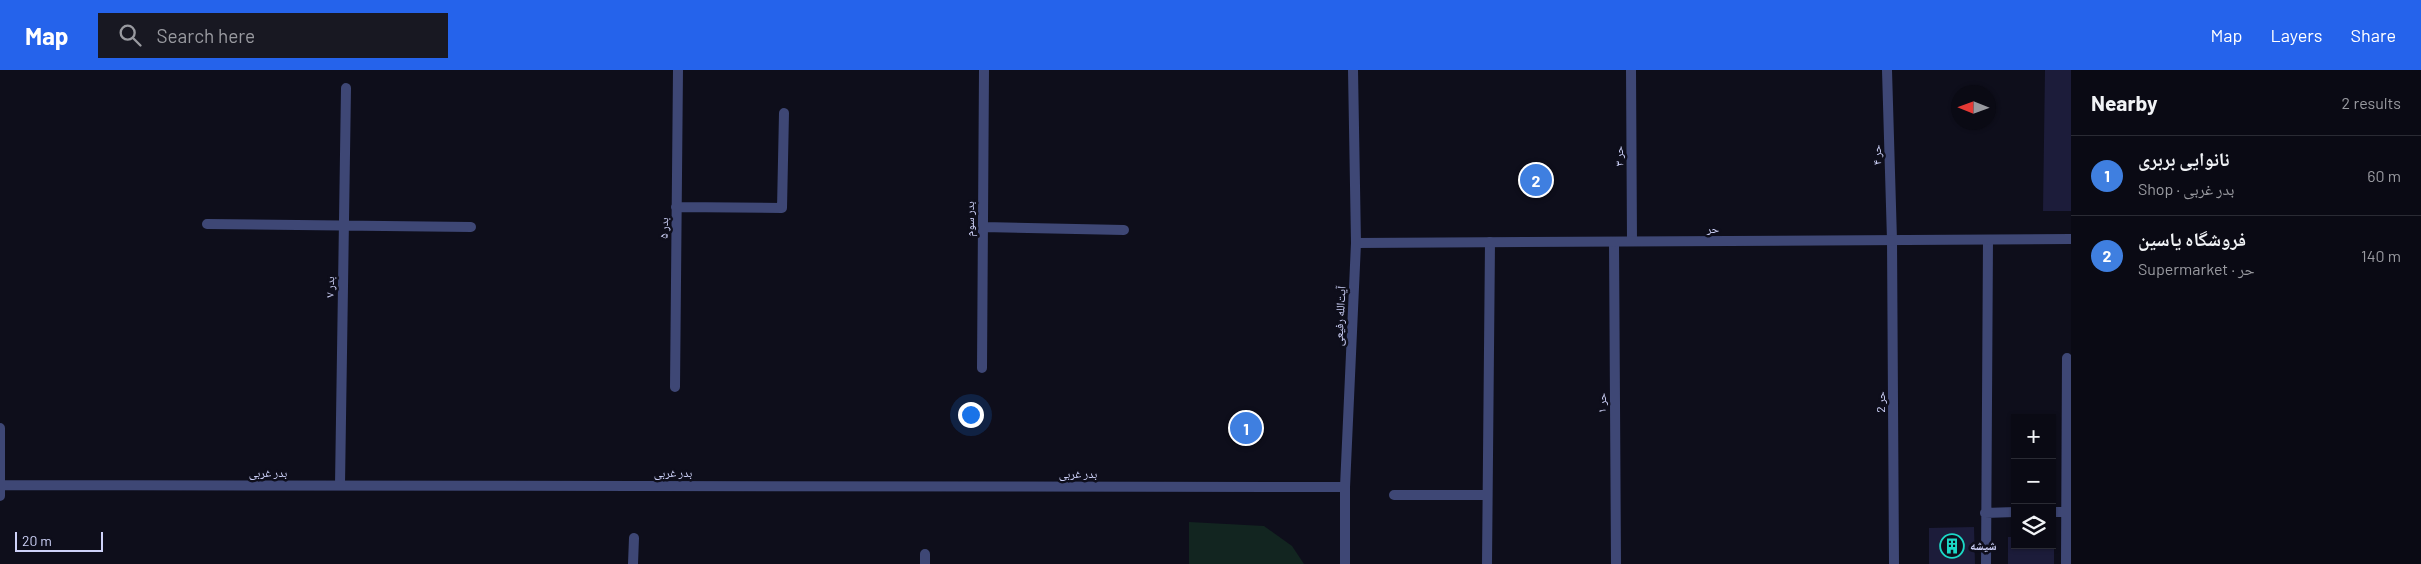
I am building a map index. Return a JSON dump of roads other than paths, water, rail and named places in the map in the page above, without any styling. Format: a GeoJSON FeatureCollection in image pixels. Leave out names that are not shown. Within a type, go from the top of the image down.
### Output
{"type":"FeatureCollection","features":[{"type":"Feature","properties":{"kind":"street","name":"بدر ۵"},"geometry":{"type":"LineString","coordinates":[[675,387],[678,70]]}},
{"type":"Feature","properties":{"kind":"street","name":"بدر سوم"},"geometry":{"type":"LineString","coordinates":[[982,368],[984,70]]}},
{"type":"Feature","properties":{"kind":"street","name":"آیت‌الله رفیعی"},"geometry":{"type":"LineString","coordinates":[[1345,564],[1345,486],[1356,243],[1352,70]]}},
{"type":"Feature","properties":{"kind":"street","name":"حر ۳"},"geometry":{"type":"LineString","coordinates":[[1631,70],[1632,242]]}},
{"type":"Feature","properties":{"kind":"street","name":"حر ۴"},"geometry":{"type":"LineString","coordinates":[[1887,70],[1892,240]]}},
{"type":"Feature","properties":{"kind":"street","name":"بدر ۷"},"geometry":{"type":"LineString","coordinates":[[340,485],[346,88]]}},
{"type":"Feature","properties":{"kind":"street"},"geometry":{"type":"LineString","coordinates":[[676,207],[782,208],[784,113]]}},
{"type":"Feature","properties":{"kind":"street"},"geometry":{"type":"LineString","coordinates":[[207,224],[472,227]]}},
{"type":"Feature","properties":{"kind":"street"},"geometry":{"type":"LineString","coordinates":[[983,227],[1124,230]]}},
{"type":"Feature","properties":{"kind":"street","name":"حر"},"geometry":{"type":"LineString","coordinates":[[1356,243],[2071,239]]}},
{"type":"Feature","properties":{"kind":"street","name":"حر 2"},"geometry":{"type":"LineString","coordinates":[[1892,240],[1894,564]]}},
{"type":"Feature","properties":{"kind":"street"},"geometry":{"type":"LineString","coordinates":[[1986,564],[1988,240]]}},
{"type":"Feature","properties":{"kind":"street"},"geometry":{"type":"LineString","coordinates":[[1487,564],[1490,242]]}},
{"type":"Feature","properties":{"kind":"street","name":"حر ۱"},"geometry":{"type":"LineString","coordinates":[[1614,242],[1616,564]]}},
{"type":"Feature","properties":{"kind":"street"},"geometry":{"type":"LineString","coordinates":[[2066,564],[2067,358]]}},
{"type":"Feature","properties":{"kind":"street"},"geometry":{"type":"LineString","coordinates":[[0,428],[0,496]]}},
{"type":"Feature","properties":{"kind":"street","name":"بدر غربی"},"geometry":{"type":"LineString","coordinates":[[1,485],[1345,486]]}},
{"type":"Feature","properties":{"kind":"street"},"geometry":{"type":"LineString","coordinates":[[1394,495],[1487,495]]}},
{"type":"Feature","properties":{"kind":"street"},"geometry":{"type":"LineString","coordinates":[[1985,512],[2011,512]]}},
{"type":"Feature","properties":{"kind":"street"},"geometry":{"type":"LineString","coordinates":[[2056,512],[2066,512]]}},
{"type":"Feature","properties":{"kind":"street"},"geometry":{"type":"LineString","coordinates":[[633,564],[634,538]]}},
{"type":"Feature","properties":{"kind":"place","name":"فروشگاه یاسین"},"geometry":{"type":"Point","coordinates":[1536,180]}},
{"type":"Feature","properties":{"kind":"place","name":"نانوایی بربری"},"geometry":{"type":"Point","coordinates":[1246,428]}},
{"type":"Feature","properties":{"kind":"place","name":"شیشه"},"geometry":{"type":"Point","coordinates":[1952,546]}}]}
